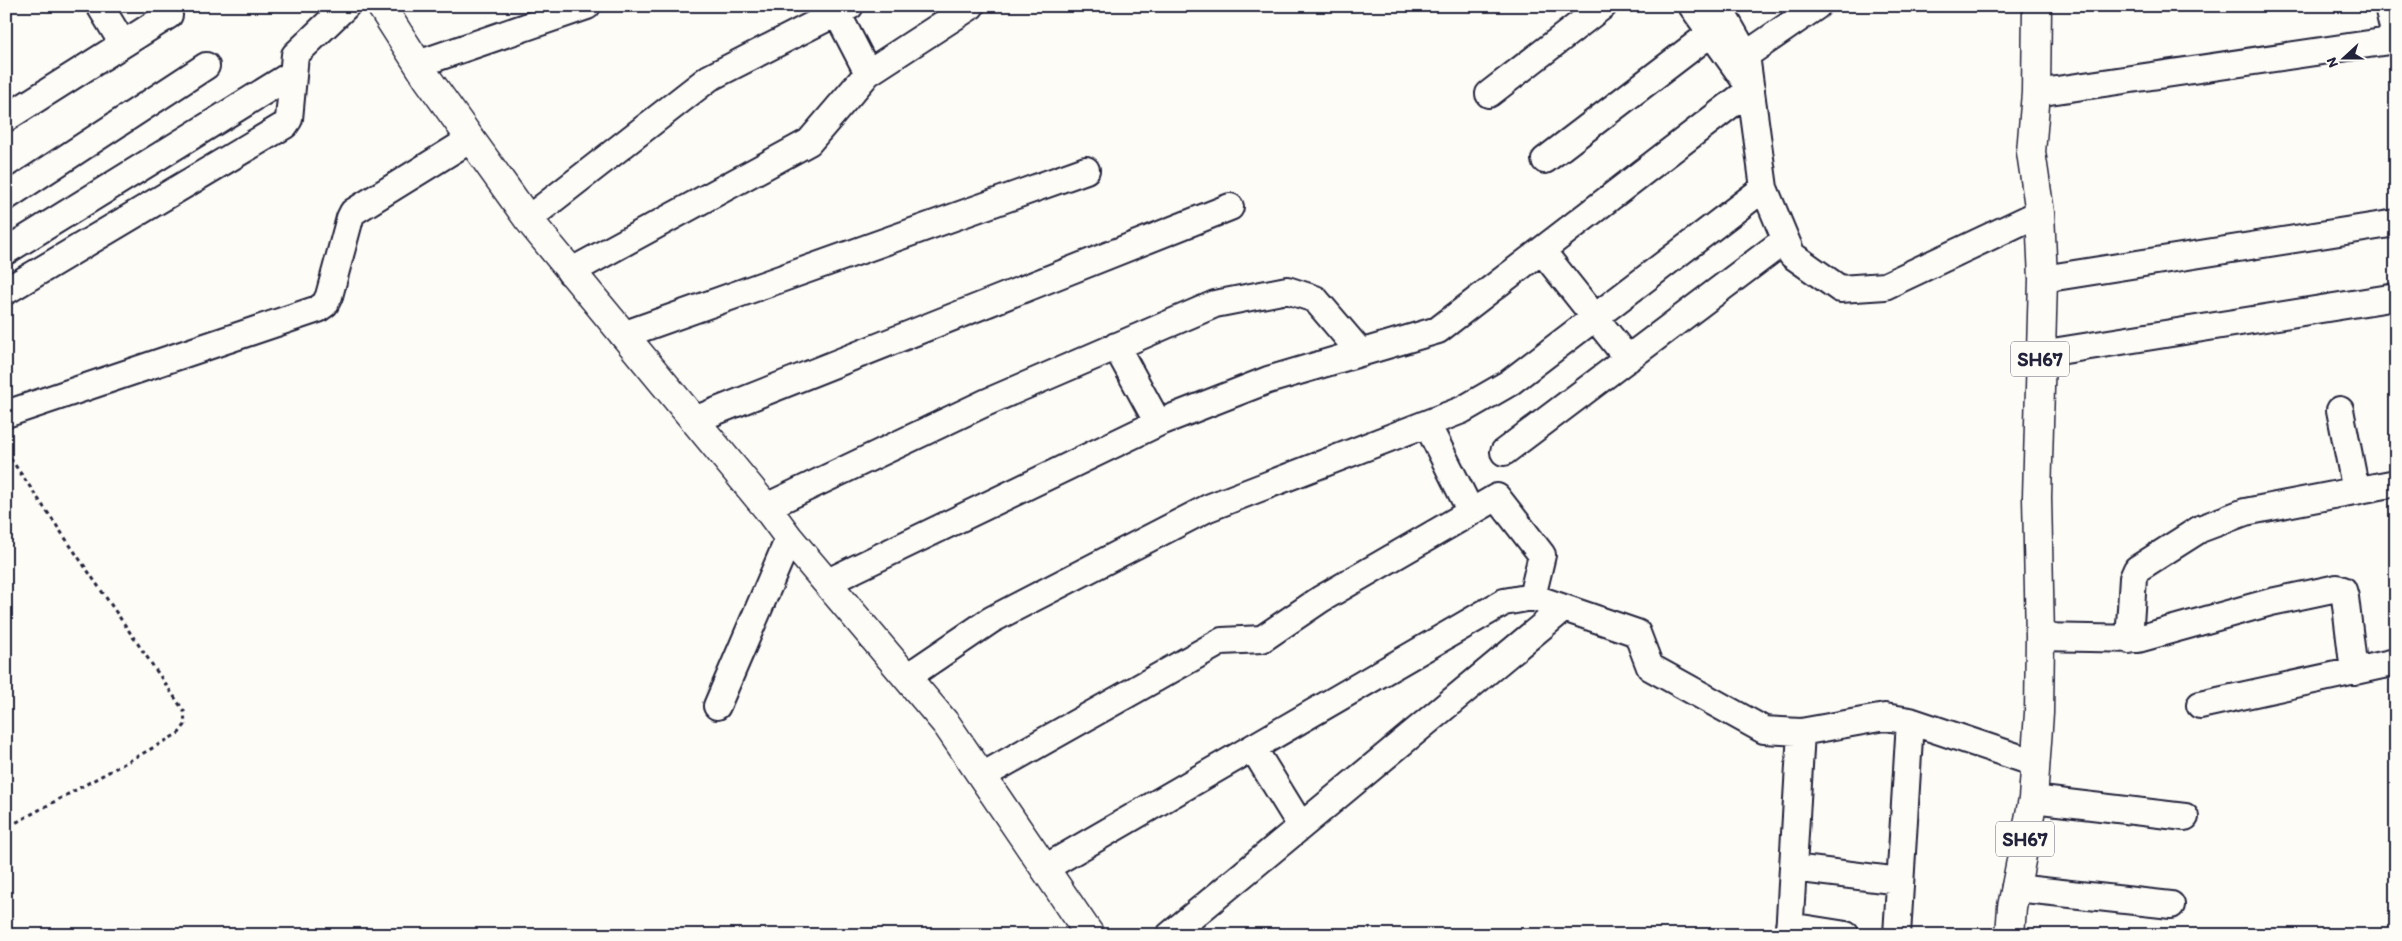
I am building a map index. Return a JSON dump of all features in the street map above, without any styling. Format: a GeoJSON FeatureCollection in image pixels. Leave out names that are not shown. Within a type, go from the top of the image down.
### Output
{"type":"FeatureCollection","features":[{"type":"Feature","properties":{"kind":"main road"},"geometry":{"type":"LineString","coordinates":[[381,6],[418,64],[528,219],[766,507],[789,538],[947,725],[1090,935]]}},
{"type":"Feature","properties":{"kind":"main road","name":"SH67"},"geometry":{"type":"LineString","coordinates":[[2010,935],[2016,888],[2033,799],[2039,713],[2040,636],[2037,497],[2042,279],[2040,213],[2030,152],[2036,93],[2037,6]]}},
{"type":"Feature","properties":{"kind":"street"},"geometry":{"type":"LineString","coordinates":[[100,6],[123,44]]}},
{"type":"Feature","properties":{"kind":"street"},"geometry":{"type":"LineString","coordinates":[[6,290],[286,125],[289,119],[292,74],[297,52],[346,6]]}},
{"type":"Feature","properties":{"kind":"street"},"geometry":{"type":"LineString","coordinates":[[418,64],[587,6]]}},
{"type":"Feature","properties":{"kind":"street"},"geometry":{"type":"LineString","coordinates":[[570,272],[809,142],[868,73],[972,6]]}},
{"type":"Feature","properties":{"kind":"street"},"geometry":{"type":"LineString","coordinates":[[1489,94],[1603,6]]}},
{"type":"Feature","properties":{"kind":"street"},"geometry":{"type":"LineString","coordinates":[[1692,6],[1751,89]]}},
{"type":"Feature","properties":{"kind":"street"},"geometry":{"type":"LineString","coordinates":[[1718,6],[1746,55],[1764,188],[1785,240],[1792,255],[1840,289],[1885,286],[2040,213]]}},
{"type":"Feature","properties":{"kind":"street"},"geometry":{"type":"LineString","coordinates":[[1746,55],[1817,6]]}},
{"type":"Feature","properties":{"kind":"street"},"geometry":{"type":"LineString","coordinates":[[2036,93],[2396,41],[2388,6]]}},
{"type":"Feature","properties":{"kind":"street"},"geometry":{"type":"LineString","coordinates":[[528,219],[710,78],[844,10],[868,73]]}},
{"type":"Feature","properties":{"kind":"street"},"geometry":{"type":"LineString","coordinates":[[6,118],[169,15]]}},
{"type":"Feature","properties":{"kind":"street"},"geometry":{"type":"LineString","coordinates":[[1545,160],[1711,33]]}},
{"type":"Feature","properties":{"kind":"street"},"geometry":{"type":"LineString","coordinates":[[6,197],[206,66]]}},
{"type":"Feature","properties":{"kind":"street"},"geometry":{"type":"LineString","coordinates":[[6,251],[292,74]]}},
{"type":"Feature","properties":{"kind":"street"},"geometry":{"type":"LineString","coordinates":[[828,582],[1158,423],[1268,380],[1438,330],[1751,89]]}},
{"type":"Feature","properties":{"kind":"street"},"geometry":{"type":"LineString","coordinates":[[6,414],[318,309],[325,304],[329,296],[353,212],[471,139]]}},
{"type":"Feature","properties":{"kind":"street"},"geometry":{"type":"LineString","coordinates":[[623,335],[1086,170]]}},
{"type":"Feature","properties":{"kind":"street"},"geometry":{"type":"LineString","coordinates":[[907,677],[991,620],[1208,508],[1462,410],[1508,383],[1764,188]]}},
{"type":"Feature","properties":{"kind":"street"},"geometry":{"type":"LineString","coordinates":[[694,420],[1230,207]]}},
{"type":"Feature","properties":{"kind":"street"},"geometry":{"type":"LineString","coordinates":[[2042,279],[2396,223]]}},
{"type":"Feature","properties":{"kind":"street"},"geometry":{"type":"LineString","coordinates":[[1504,452],[1785,240]]}},
{"type":"Feature","properties":{"kind":"street"},"geometry":{"type":"LineString","coordinates":[[1542,251],[1628,359]]}},
{"type":"Feature","properties":{"kind":"street"},"geometry":{"type":"LineString","coordinates":[[766,507],[985,403],[1215,304],[1287,290],[1315,299],[1361,353]]}},
{"type":"Feature","properties":{"kind":"street"},"geometry":{"type":"LineString","coordinates":[[2040,354],[2396,297]]}},
{"type":"Feature","properties":{"kind":"street"},"geometry":{"type":"LineString","coordinates":[[1116,346],[1158,423]]}},
{"type":"Feature","properties":{"kind":"street"},"geometry":{"type":"LineString","coordinates":[[2340,410],[2356,491]]}},
{"type":"Feature","properties":{"kind":"street"},"geometry":{"type":"LineString","coordinates":[[1427,424],[1471,512]]}},
{"type":"Feature","properties":{"kind":"street"},"geometry":{"type":"LineString","coordinates":[[2128,640],[2133,578],[2142,564],[2200,528],[2237,515],[2396,483]]}},
{"type":"Feature","properties":{"kind":"street"},"geometry":{"type":"LineString","coordinates":[[982,776],[1222,641],[1262,639],[1321,598],[1496,497],[1542,555],[1532,596]]}},
{"type":"Feature","properties":{"kind":"street"},"geometry":{"type":"LineString","coordinates":[[717,706],[789,538]]}},
{"type":"Feature","properties":{"kind":"street"},"geometry":{"type":"LineString","coordinates":[[2040,636],[2128,640],[2151,636],[2271,602],[2337,588],[2343,590],[2345,598],[2354,672]]}},
{"type":"Feature","properties":{"kind":"street"},"geometry":{"type":"LineString","coordinates":[[1045,868],[1504,602],[1532,596],[1636,634],[1650,668],[1764,730],[1801,732],[1885,717],[1910,721],[2035,753]]}},
{"type":"Feature","properties":{"kind":"street"},"geometry":{"type":"LineString","coordinates":[[1170,935],[1564,608]]}},
{"type":"Feature","properties":{"kind":"street"},"geometry":{"type":"LineString","coordinates":[[2200,704],[2396,662]]}},
{"type":"Feature","properties":{"kind":"street"},"geometry":{"type":"LineString","coordinates":[[1896,935],[1910,721]]}},
{"type":"Feature","properties":{"kind":"street"},"geometry":{"type":"LineString","coordinates":[[1801,732],[1789,930],[1846,935]]}},
{"type":"Feature","properties":{"kind":"street"},"geometry":{"type":"LineString","coordinates":[[1253,748],[1301,826]]}},
{"type":"Feature","properties":{"kind":"street"},"geometry":{"type":"LineString","coordinates":[[2033,799],[2185,817]]}},
{"type":"Feature","properties":{"kind":"street"},"geometry":{"type":"LineString","coordinates":[[1793,868],[1900,881]]}},
{"type":"Feature","properties":{"kind":"street"},"geometry":{"type":"LineString","coordinates":[[2016,888],[2171,905]]}},
{"type":"Feature","properties":{"kind":"path"},"geometry":{"type":"LineString","coordinates":[[6,452],[184,711],[185,724],[178,733],[149,750],[6,828]]}}]}
